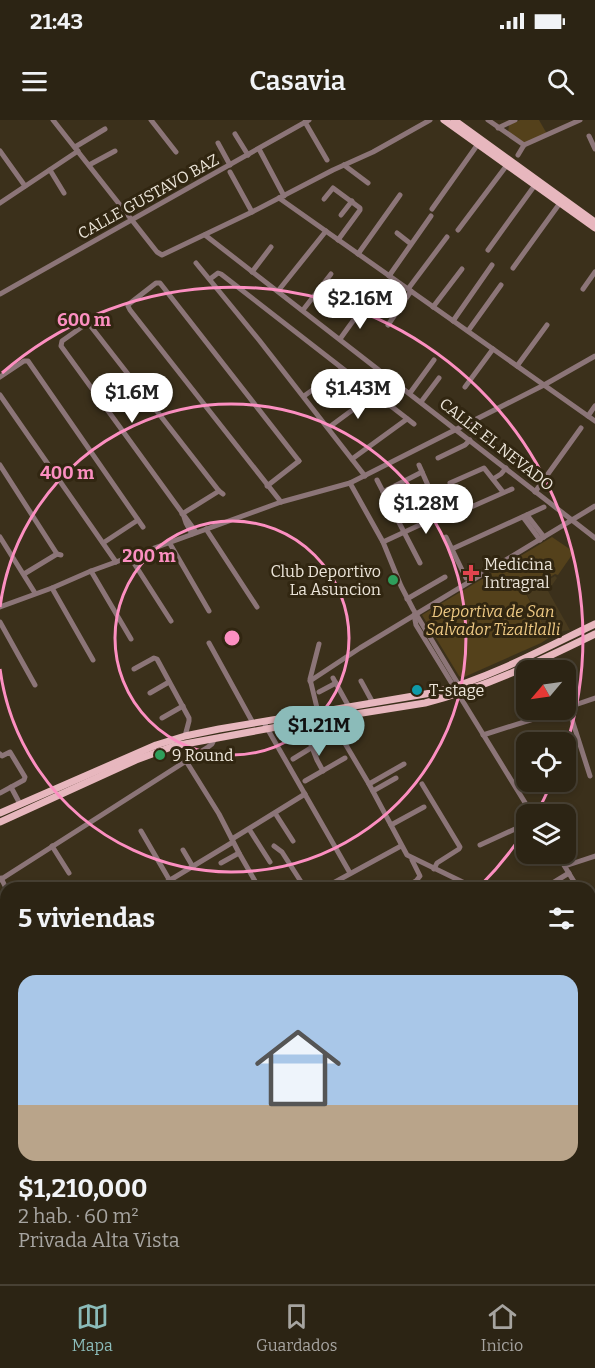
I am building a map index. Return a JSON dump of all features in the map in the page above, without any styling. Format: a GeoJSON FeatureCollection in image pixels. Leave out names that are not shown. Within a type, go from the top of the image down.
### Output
{"type":"FeatureCollection","features":[{"type":"Feature","properties":{"kind":"main road"},"geometry":{"type":"LineString","coordinates":[[444,120],[595,228]]}},
{"type":"Feature","properties":{"kind":"main road"},"geometry":{"type":"LineString","coordinates":[[454,120],[595,222]]}},
{"type":"Feature","properties":{"kind":"main road"},"geometry":{"type":"LineString","coordinates":[[0,813],[130,755],[185,736],[374,702],[459,690],[595,624]]}},
{"type":"Feature","properties":{"kind":"main road"},"geometry":{"type":"LineString","coordinates":[[0,822],[136,760],[174,746],[425,703],[534,662],[595,634]]}},
{"type":"Feature","properties":{"kind":"street"},"geometry":{"type":"LineString","coordinates":[[53,120],[157,252],[162,255],[373,152],[430,120]]}},
{"type":"Feature","properties":{"kind":"street"},"geometry":{"type":"LineString","coordinates":[[151,120],[176,152]]}},
{"type":"Feature","properties":{"kind":"street"},"geometry":{"type":"LineString","coordinates":[[488,120],[524,145]]}},
{"type":"Feature","properties":{"kind":"street"},"geometry":{"type":"LineString","coordinates":[[498,128],[515,120]]}},
{"type":"Feature","properties":{"kind":"street"},"geometry":{"type":"LineString","coordinates":[[518,155],[524,145],[580,120]]}},
{"type":"Feature","properties":{"kind":"street"},"geometry":{"type":"LineString","coordinates":[[307,121],[327,160]]}},
{"type":"Feature","properties":{"kind":"street","name":"CALLE GUSTAVO BAZ"},"geometry":{"type":"LineString","coordinates":[[0,294],[307,121]]}},
{"type":"Feature","properties":{"kind":"street"},"geometry":{"type":"LineString","coordinates":[[0,203],[50,170],[105,129]]}},
{"type":"Feature","properties":{"kind":"street"},"geometry":{"type":"LineString","coordinates":[[235,134],[248,155]]}},
{"type":"Feature","properties":{"kind":"street"},"geometry":{"type":"LineString","coordinates":[[589,136],[595,149]]}},
{"type":"Feature","properties":{"kind":"street"},"geometry":{"type":"LineString","coordinates":[[218,143],[230,165]]}},
{"type":"Feature","properties":{"kind":"street"},"geometry":{"type":"LineString","coordinates":[[432,209],[478,144]]}},
{"type":"Feature","properties":{"kind":"street"},"geometry":{"type":"LineString","coordinates":[[259,149],[281,196],[338,240],[595,421]]}},
{"type":"Feature","properties":{"kind":"street"},"geometry":{"type":"LineString","coordinates":[[89,165],[115,151]]}},
{"type":"Feature","properties":{"kind":"street"},"geometry":{"type":"LineString","coordinates":[[1,155],[25,186]]}},
{"type":"Feature","properties":{"kind":"street"},"geometry":{"type":"LineString","coordinates":[[344,165],[368,183]]}},
{"type":"Feature","properties":{"kind":"street"},"geometry":{"type":"LineString","coordinates":[[458,230],[507,165]]}},
{"type":"Feature","properties":{"kind":"street"},"geometry":{"type":"LineString","coordinates":[[50,170],[64,193]]}},
{"type":"Feature","properties":{"kind":"street"},"geometry":{"type":"LineString","coordinates":[[230,172],[252,212]]}},
{"type":"Feature","properties":{"kind":"street"},"geometry":{"type":"LineString","coordinates":[[488,250],[536,185]]}},
{"type":"Feature","properties":{"kind":"street"},"geometry":{"type":"LineString","coordinates":[[324,199],[333,188],[360,209],[338,240]]}},
{"type":"Feature","properties":{"kind":"street"},"geometry":{"type":"LineString","coordinates":[[358,254],[400,195]]}},
{"type":"Feature","properties":{"kind":"street"},"geometry":{"type":"LineString","coordinates":[[341,215],[352,201]]}},
{"type":"Feature","properties":{"kind":"street"},"geometry":{"type":"LineString","coordinates":[[513,268],[561,203]]}},
{"type":"Feature","properties":{"kind":"street"},"geometry":{"type":"LineString","coordinates":[[389,276],[431,216]]}},
{"type":"Feature","properties":{"kind":"street"},"geometry":{"type":"LineString","coordinates":[[278,291],[326,231]]}},
{"type":"Feature","properties":{"kind":"street"},"geometry":{"type":"LineString","coordinates":[[397,233],[411,244]]}},
{"type":"Feature","properties":{"kind":"street","name":"CALLE EL NEVADO"},"geometry":{"type":"LineString","coordinates":[[205,235],[595,538]]}},
{"type":"Feature","properties":{"kind":"street"},"geometry":{"type":"LineString","coordinates":[[388,325],[409,290],[447,237]]}},
{"type":"Feature","properties":{"kind":"street"},"geometry":{"type":"LineString","coordinates":[[252,272],[271,247]]}},
{"type":"Feature","properties":{"kind":"street"},"geometry":{"type":"LineString","coordinates":[[196,263],[304,396],[365,476]]}},
{"type":"Feature","properties":{"kind":"street"},"geometry":{"type":"LineString","coordinates":[[453,321],[492,266]]}},
{"type":"Feature","properties":{"kind":"street"},"geometry":{"type":"LineString","coordinates":[[433,307],[462,269]]}},
{"type":"Feature","properties":{"kind":"street"},"geometry":{"type":"LineString","coordinates":[[583,289],[595,272]]}},
{"type":"Feature","properties":{"kind":"street"},"geometry":{"type":"LineString","coordinates":[[210,279],[218,273],[221,274],[414,424]]}},
{"type":"Feature","properties":{"kind":"street"},"geometry":{"type":"LineString","coordinates":[[303,310],[331,274]]}},
{"type":"Feature","properties":{"kind":"street"},"geometry":{"type":"LineString","coordinates":[[267,486],[301,461],[158,282],[128,306],[267,486],[281,502]]}},
{"type":"Feature","properties":{"kind":"street"},"geometry":{"type":"LineString","coordinates":[[468,331],[501,285]]}},
{"type":"Feature","properties":{"kind":"street"},"geometry":{"type":"LineString","coordinates":[[340,339],[355,317],[369,308]]}},
{"type":"Feature","properties":{"kind":"street"},"geometry":{"type":"LineString","coordinates":[[183,516],[221,492],[88,323],[61,343],[183,516],[189,521],[194,533]]}},
{"type":"Feature","properties":{"kind":"street"},"geometry":{"type":"LineString","coordinates":[[517,366],[547,325]]}},
{"type":"Feature","properties":{"kind":"street"},"geometry":{"type":"LineString","coordinates":[[465,387],[493,349]]}},
{"type":"Feature","properties":{"kind":"street"},"geometry":{"type":"LineString","coordinates":[[0,607],[91,571],[281,502],[350,483],[544,385],[595,356]]}},
{"type":"Feature","properties":{"kind":"street"},"geometry":{"type":"LineString","coordinates":[[410,393],[434,360]]}},
{"type":"Feature","properties":{"kind":"street"},"geometry":{"type":"LineString","coordinates":[[0,377],[24,361],[28,362],[143,527]]}},
{"type":"Feature","properties":{"kind":"street"},"geometry":{"type":"LineString","coordinates":[[304,396],[342,369]]}},
{"type":"Feature","properties":{"kind":"street"},"geometry":{"type":"LineString","coordinates":[[421,402],[439,378]]}},
{"type":"Feature","properties":{"kind":"street"},"geometry":{"type":"LineString","coordinates":[[328,428],[374,394]]}},
{"type":"Feature","properties":{"kind":"street"},"geometry":{"type":"LineString","coordinates":[[0,395],[116,562]]}},
{"type":"Feature","properties":{"kind":"street"},"geometry":{"type":"LineString","coordinates":[[588,416],[595,406]]}},
{"type":"Feature","properties":{"kind":"street"},"geometry":{"type":"LineString","coordinates":[[352,459],[407,419]]}},
{"type":"Feature","properties":{"kind":"street"},"geometry":{"type":"LineString","coordinates":[[535,492],[581,428]]}},
{"type":"Feature","properties":{"kind":"street"},"geometry":{"type":"LineString","coordinates":[[438,458],[463,446],[469,439]]}},
{"type":"Feature","properties":{"kind":"street"},"geometry":{"type":"LineString","coordinates":[[0,465],[59,554],[24,574]]}},
{"type":"Feature","properties":{"kind":"street"},"geometry":{"type":"LineString","coordinates":[[419,465],[441,515]]}},
{"type":"Feature","properties":{"kind":"street"},"geometry":{"type":"LineString","coordinates":[[492,477],[505,467]]}},
{"type":"Feature","properties":{"kind":"street"},"geometry":{"type":"LineString","coordinates":[[450,483],[482,468],[503,492]]}},
{"type":"Feature","properties":{"kind":"street"},"geometry":{"type":"LineString","coordinates":[[383,492],[422,472]]}},
{"type":"Feature","properties":{"kind":"street"},"geometry":{"type":"LineString","coordinates":[[377,480],[420,563]]}},
{"type":"Feature","properties":{"kind":"street"},"geometry":{"type":"LineString","coordinates":[[350,483],[383,542],[414,613],[416,625],[448,671],[483,735],[526,804]]}},
{"type":"Feature","properties":{"kind":"street"},"geometry":{"type":"LineString","coordinates":[[462,511],[512,489]]}},
{"type":"Feature","properties":{"kind":"street"},"geometry":{"type":"LineString","coordinates":[[310,681],[414,613],[595,506]]}},
{"type":"Feature","properties":{"kind":"street"},"geometry":{"type":"LineString","coordinates":[[452,549],[544,507]]}},
{"type":"Feature","properties":{"kind":"street"},"geometry":{"type":"LineString","coordinates":[[383,542],[452,510]]}},
{"type":"Feature","properties":{"kind":"street"},"geometry":{"type":"LineString","coordinates":[[525,516],[542,539]]}},
{"type":"Feature","properties":{"kind":"street"},"geometry":{"type":"LineString","coordinates":[[103,543],[138,520]]}},
{"type":"Feature","properties":{"kind":"street"},"geometry":{"type":"LineString","coordinates":[[206,529],[257,607]]}},
{"type":"Feature","properties":{"kind":"street"},"geometry":{"type":"LineString","coordinates":[[0,537],[35,593]]}},
{"type":"Feature","properties":{"kind":"street"},"geometry":{"type":"LineString","coordinates":[[446,537],[466,578]]}},
{"type":"Feature","properties":{"kind":"street"},"geometry":{"type":"LineString","coordinates":[[169,542],[209,611]]}},
{"type":"Feature","properties":{"kind":"street"},"geometry":{"type":"LineString","coordinates":[[130,557],[171,621]]}},
{"type":"Feature","properties":{"kind":"street"},"geometry":{"type":"LineString","coordinates":[[91,571],[131,639]]}},
{"type":"Feature","properties":{"kind":"street"},"geometry":{"type":"LineString","coordinates":[[407,599],[445,577]]}},
{"type":"Feature","properties":{"kind":"street"},"geometry":{"type":"LineString","coordinates":[[52,588],[93,660]]}},
{"type":"Feature","properties":{"kind":"street"},"geometry":{"type":"LineString","coordinates":[[0,622],[35,685]]}},
{"type":"Feature","properties":{"kind":"street"},"geometry":{"type":"LineString","coordinates":[[209,643],[252,723]]}},
{"type":"Feature","properties":{"kind":"street"},"geometry":{"type":"LineString","coordinates":[[318,712],[310,681],[319,644]]}},
{"type":"Feature","properties":{"kind":"street"},"geometry":{"type":"LineString","coordinates":[[134,669],[151,658],[155,658],[189,720],[185,736]]}},
{"type":"Feature","properties":{"kind":"street"},"geometry":{"type":"LineString","coordinates":[[319,692],[334,680],[349,707]]}},
{"type":"Feature","properties":{"kind":"street"},"geometry":{"type":"LineString","coordinates":[[361,681],[374,702]]}},
{"type":"Feature","properties":{"kind":"street"},"geometry":{"type":"LineString","coordinates":[[150,693],[169,682]]}},
{"type":"Feature","properties":{"kind":"street"},"geometry":{"type":"LineString","coordinates":[[576,704],[595,698]]}},
{"type":"Feature","properties":{"kind":"street"},"geometry":{"type":"LineString","coordinates":[[162,718],[183,706]]}},
{"type":"Feature","properties":{"kind":"street"},"geometry":{"type":"LineString","coordinates":[[330,718],[407,855],[462,882]]}},
{"type":"Feature","properties":{"kind":"street"},"geometry":{"type":"LineString","coordinates":[[483,735],[529,720]]}},
{"type":"Feature","properties":{"kind":"street"},"geometry":{"type":"LineString","coordinates":[[569,720],[590,776]]}},
{"type":"Feature","properties":{"kind":"street"},"geometry":{"type":"LineString","coordinates":[[262,722],[350,873]]}},
{"type":"Feature","properties":{"kind":"street"},"geometry":{"type":"LineString","coordinates":[[293,724],[306,735],[323,771]]}},
{"type":"Feature","properties":{"kind":"street"},"geometry":{"type":"LineString","coordinates":[[288,733],[294,741],[306,735]]}},
{"type":"Feature","properties":{"kind":"street"},"geometry":{"type":"LineString","coordinates":[[293,759],[332,735]]}},
{"type":"Feature","properties":{"kind":"street"},"geometry":{"type":"LineString","coordinates":[[0,879],[212,744],[215,738]]}},
{"type":"Feature","properties":{"kind":"street"},"geometry":{"type":"LineString","coordinates":[[0,754],[2,756],[10,752],[25,776],[24,780],[0,793]]}},
{"type":"Feature","properties":{"kind":"street"},"geometry":{"type":"LineString","coordinates":[[305,781],[345,758]]}},
{"type":"Feature","properties":{"kind":"street"},"geometry":{"type":"LineString","coordinates":[[186,761],[219,814],[256,882]]}},
{"type":"Feature","properties":{"kind":"street"},"geometry":{"type":"LineString","coordinates":[[369,784],[404,764]]}},
{"type":"Feature","properties":{"kind":"street"},"geometry":{"type":"LineString","coordinates":[[373,791],[396,778]]}},
{"type":"Feature","properties":{"kind":"street"},"geometry":{"type":"LineString","coordinates":[[422,784],[460,847],[437,863],[434,869]]}},
{"type":"Feature","properties":{"kind":"street"},"geometry":{"type":"LineString","coordinates":[[11,787],[20,804]]}},
{"type":"Feature","properties":{"kind":"street"},"geometry":{"type":"LineString","coordinates":[[141,831],[170,881],[305,794]]}},
{"type":"Feature","properties":{"kind":"street"},"geometry":{"type":"LineString","coordinates":[[391,825],[424,807]]}},
{"type":"Feature","properties":{"kind":"street"},"geometry":{"type":"LineString","coordinates":[[275,813],[293,841]]}},
{"type":"Feature","properties":{"kind":"street"},"geometry":{"type":"LineString","coordinates":[[249,829],[270,862]]}},
{"type":"Feature","properties":{"kind":"street"},"geometry":{"type":"LineString","coordinates":[[480,845],[516,829]]}},
{"type":"Feature","properties":{"kind":"street"},"geometry":{"type":"LineString","coordinates":[[52,846],[69,873]]}},
{"type":"Feature","properties":{"kind":"street"},"geometry":{"type":"LineString","coordinates":[[274,846],[282,852],[301,882]]}},
{"type":"Feature","properties":{"kind":"street"},"geometry":{"type":"LineString","coordinates":[[338,882],[401,846]]}},
{"type":"Feature","properties":{"kind":"street"},"geometry":{"type":"LineString","coordinates":[[183,850],[193,867]]}},
{"type":"Feature","properties":{"kind":"street"},"geometry":{"type":"LineString","coordinates":[[221,863],[239,853]]}},
{"type":"Feature","properties":{"kind":"street"},"geometry":{"type":"LineString","coordinates":[[574,882],[566,866],[595,856]]}},
{"type":"Feature","properties":{"kind":"street"},"geometry":{"type":"LineString","coordinates":[[411,858],[420,876],[415,882]]}},
{"type":"Feature","properties":{"kind":"street"},"geometry":{"type":"LineString","coordinates":[[553,882],[569,873]]}},
{"type":"Feature","properties":{"kind":"shaded area"},"geometry":{"type":"Polygon","coordinates":[[[555,576],[557,578],[548,591],[570,630],[550,637],[526,593],[555,576]]]}},
{"type":"Feature","properties":{"kind":"green space"},"geometry":{"type":"Polygon","coordinates":[[[520,120],[539,120],[547,134],[525,144],[508,132],[509,125],[520,120]]]}},
{"type":"Feature","properties":{"kind":"green space","name":"Deportiva de San Salvador Tizaltlalli"},"geometry":{"type":"Polygon","coordinates":[[[552,537],[574,552],[558,575],[555,574],[525,592],[550,637],[462,678],[422,615],[552,537]]]}},
{"type":"Feature","properties":{"kind":"place","name":"Medicina Intragral"},"geometry":{"type":"Point","coordinates":[471,573]}},
{"type":"Feature","properties":{"kind":"place","name":"Club Deportivo La Asuncion"},"geometry":{"type":"Point","coordinates":[393,580]}},
{"type":"Feature","properties":{"kind":"place","name":"T-stage"},"geometry":{"type":"Point","coordinates":[417,690]}},
{"type":"Feature","properties":{"kind":"place","name":"9 Round"},"geometry":{"type":"Point","coordinates":[160,755]}}]}
